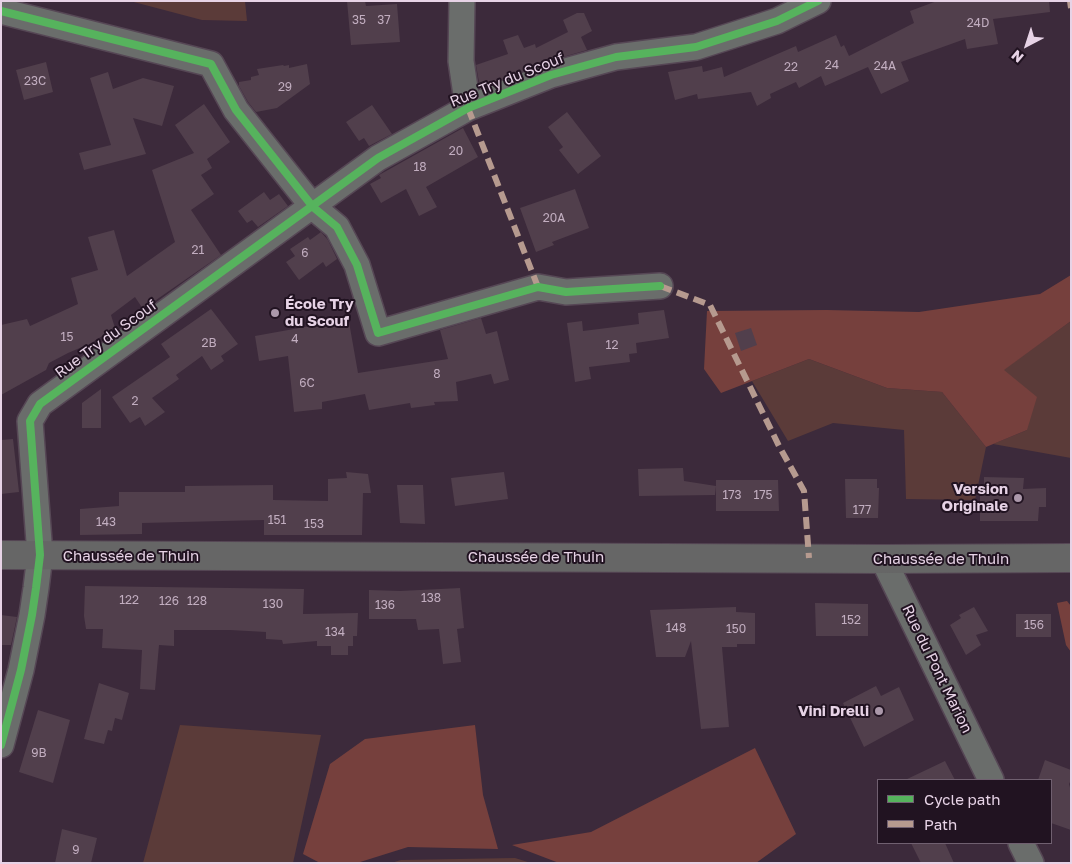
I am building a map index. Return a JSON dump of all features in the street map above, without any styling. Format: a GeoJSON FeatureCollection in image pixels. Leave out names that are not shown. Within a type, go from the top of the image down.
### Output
{"type":"FeatureCollection","features":[{"type":"Feature","properties":{"kind":"main road","name":"Chaussée de Thuin"},"geometry":{"type":"LineString","coordinates":[[1,555],[882,559],[1071,558]]}},
{"type":"Feature","properties":{"kind":"street"},"geometry":{"type":"LineString","coordinates":[[462,1],[462,61],[468,108]]}},
{"type":"Feature","properties":{"kind":"street","name":"Rue Try du Scouf"},"geometry":{"type":"LineString","coordinates":[[1,745],[25,652],[40,555],[30,421],[40,404],[378,158],[468,108],[551,75],[616,57],[696,47],[778,21],[818,1]]}},
{"type":"Feature","properties":{"kind":"street"},"geometry":{"type":"LineString","coordinates":[[1,11],[211,64],[236,110],[313,207],[337,227],[357,265],[378,333],[538,286],[566,292],[660,286]]}},
{"type":"Feature","properties":{"kind":"street","name":"Rue du Pont Marion"},"geometry":{"type":"LineString","coordinates":[[882,559],[991,779]]}},
{"type":"Feature","properties":{"kind":"street"},"geometry":{"type":"LineString","coordinates":[[1022,844],[1031,863]]}},
{"type":"Feature","properties":{"kind":"shaded area"},"geometry":{"type":"Polygon","coordinates":[[[130,1],[245,1],[247,21],[202,20],[130,1]]]}},
{"type":"Feature","properties":{"kind":"shaded area"},"geometry":{"type":"Polygon","coordinates":[[[1071,275],[1071,321],[1004,370],[1037,397],[1027,430],[986,447],[942,392],[887,388],[809,359],[721,393],[704,369],[707,311],[826,310],[919,312],[1040,294],[1071,275]]]}},
{"type":"Feature","properties":{"kind":"shaded area"},"geometry":{"type":"Polygon","coordinates":[[[1071,321],[1071,458],[993,444],[1027,430],[1003,370],[1071,321]]]}},
{"type":"Feature","properties":{"kind":"shaded area"},"geometry":{"type":"Polygon","coordinates":[[[809,359],[887,388],[942,392],[986,447],[975,500],[906,499],[904,430],[833,423],[788,441],[752,381],[809,359]]]}},
{"type":"Feature","properties":{"kind":"shaded area"},"geometry":{"type":"Polygon","coordinates":[[[1067,601],[1071,606],[1071,652],[1066,645],[1057,603],[1067,601]]]}},
{"type":"Feature","properties":{"kind":"shaded area"},"geometry":{"type":"Polygon","coordinates":[[[180,725],[321,735],[293,863],[143,863],[180,725]]]}},
{"type":"Feature","properties":{"kind":"shaded area"},"geometry":{"type":"Polygon","coordinates":[[[475,725],[483,795],[498,849],[408,847],[357,863],[320,863],[303,854],[330,764],[365,739],[475,725]]]}},
{"type":"Feature","properties":{"kind":"shaded area"},"geometry":{"type":"Polygon","coordinates":[[[755,748],[796,834],[756,863],[559,863],[512,845],[591,832],[755,748]]]}},
{"type":"Feature","properties":{"kind":"shaded area"},"geometry":{"type":"Polygon","coordinates":[[[515,858],[531,863],[391,863],[401,860],[515,858]]]}},
{"type":"Feature","properties":{"kind":"building"},"geometry":{"type":"Polygon","coordinates":[[[347,1],[365,1],[366,6],[397,4],[400,42],[351,45],[347,1]]]}},
{"type":"Feature","properties":{"kind":"building"},"geometry":{"type":"Polygon","coordinates":[[[937,1],[1049,1],[1050,12],[993,19],[998,44],[967,49],[965,39],[901,62],[909,81],[881,94],[868,67],[825,86],[821,76],[799,88],[796,82],[770,94],[771,98],[757,106],[751,92],[698,99],[697,94],[675,100],[668,72],[702,66],[703,72],[722,67],[724,77],[796,46],[798,52],[836,35],[841,47],[844,45],[849,56],[914,23],[910,11],[937,1]]]}},
{"type":"Feature","properties":{"kind":"building"},"geometry":{"type":"Polygon","coordinates":[[[577,13],[584,13],[592,31],[581,37],[587,50],[546,62],[480,88],[476,65],[508,54],[503,40],[518,35],[524,48],[535,44],[536,48],[568,32],[563,20],[577,13]]]}},
{"type":"Feature","properties":{"kind":"building"},"geometry":{"type":"Polygon","coordinates":[[[46,62],[53,92],[24,100],[16,70],[46,62]]]}},
{"type":"Feature","properties":{"kind":"building"},"geometry":{"type":"Polygon","coordinates":[[[307,64],[310,84],[277,108],[256,112],[239,86],[239,82],[251,80],[251,77],[259,75],[257,69],[283,65],[289,65],[289,68],[307,64]]]}},
{"type":"Feature","properties":{"kind":"building"},"geometry":{"type":"Polygon","coordinates":[[[108,72],[113,89],[143,78],[174,86],[162,126],[133,118],[146,154],[84,170],[79,153],[111,145],[90,78],[108,72]]]}},
{"type":"Feature","properties":{"kind":"building"},"geometry":{"type":"Polygon","coordinates":[[[204,104],[230,142],[207,159],[212,168],[201,175],[214,194],[191,210],[221,255],[143,309],[135,297],[111,315],[115,328],[83,348],[49,363],[46,370],[1,395],[1,325],[27,319],[30,326],[78,304],[71,278],[98,270],[88,237],[114,230],[127,276],[175,242],[152,170],[194,153],[175,125],[204,104]]]}},
{"type":"Feature","properties":{"kind":"building"},"geometry":{"type":"Polygon","coordinates":[[[372,105],[392,134],[369,146],[364,138],[359,141],[346,122],[372,105]]]}},
{"type":"Feature","properties":{"kind":"building"},"geometry":{"type":"Polygon","coordinates":[[[567,112],[601,156],[578,174],[559,150],[563,147],[548,127],[567,112]]]}},
{"type":"Feature","properties":{"kind":"building"},"geometry":{"type":"Polygon","coordinates":[[[463,128],[478,157],[426,187],[437,207],[419,216],[406,189],[381,203],[370,184],[381,178],[379,175],[463,128]]]}},
{"type":"Feature","properties":{"kind":"building"},"geometry":{"type":"Polygon","coordinates":[[[575,189],[589,228],[552,242],[554,245],[536,252],[520,208],[575,189]]]}},
{"type":"Feature","properties":{"kind":"building"},"geometry":{"type":"Polygon","coordinates":[[[264,192],[270,200],[279,194],[288,206],[258,227],[252,220],[247,223],[238,211],[264,192]]]}},
{"type":"Feature","properties":{"kind":"building"},"geometry":{"type":"Polygon","coordinates":[[[321,232],[328,240],[337,259],[326,267],[323,262],[299,280],[286,262],[295,256],[290,249],[308,237],[310,240],[321,232]]]}},
{"type":"Feature","properties":{"kind":"building"},"geometry":{"type":"Polygon","coordinates":[[[211,309],[238,344],[221,356],[224,361],[211,370],[202,356],[176,375],[179,379],[152,398],[165,412],[145,426],[140,417],[130,423],[112,397],[170,357],[161,344],[211,309]]]}},
{"type":"Feature","properties":{"kind":"building"},"geometry":{"type":"Polygon","coordinates":[[[664,310],[669,338],[636,343],[637,353],[629,354],[630,362],[589,367],[591,379],[575,382],[567,323],[582,321],[583,331],[639,324],[638,313],[664,310]]]}},
{"type":"Feature","properties":{"kind":"building"},"geometry":{"type":"Polygon","coordinates":[[[481,318],[486,334],[497,331],[509,380],[494,384],[491,374],[456,382],[458,401],[434,402],[435,405],[411,408],[410,403],[369,410],[365,394],[322,402],[322,409],[294,412],[288,356],[259,361],[255,336],[338,321],[338,324],[349,322],[358,373],[448,359],[440,330],[481,318]]]}},
{"type":"Feature","properties":{"kind":"building"},"geometry":{"type":"Polygon","coordinates":[[[751,328],[757,345],[741,351],[735,333],[751,328]]]}},
{"type":"Feature","properties":{"kind":"building"},"geometry":{"type":"Polygon","coordinates":[[[101,389],[101,428],[82,428],[82,403],[101,389]]]}},
{"type":"Feature","properties":{"kind":"building"},"geometry":{"type":"Polygon","coordinates":[[[13,439],[19,492],[1,494],[1,440],[13,439]]]}},
{"type":"Feature","properties":{"kind":"building"},"geometry":{"type":"Polygon","coordinates":[[[683,468],[684,481],[716,486],[715,495],[639,496],[638,469],[683,468]]]}},
{"type":"Feature","properties":{"kind":"building"},"geometry":{"type":"Polygon","coordinates":[[[346,472],[368,474],[371,493],[363,493],[362,535],[264,535],[264,520],[142,523],[142,534],[80,535],[80,509],[119,506],[119,492],[185,492],[185,486],[273,485],[273,500],[328,501],[328,479],[347,478],[346,472]]]}},
{"type":"Feature","properties":{"kind":"building"},"geometry":{"type":"Polygon","coordinates":[[[504,472],[508,499],[455,506],[451,478],[504,472]]]}},
{"type":"Feature","properties":{"kind":"building","name":"Version Originale"},"geometry":{"type":"Polygon","coordinates":[[[984,477],[1024,478],[1023,489],[1046,488],[1046,507],[1039,507],[1038,521],[980,521],[980,485],[984,485],[984,477]]]}},
{"type":"Feature","properties":{"kind":"building"},"geometry":{"type":"Polygon","coordinates":[[[845,479],[877,479],[877,488],[879,488],[878,518],[846,518],[845,479]]]}},
{"type":"Feature","properties":{"kind":"building"},"geometry":{"type":"Polygon","coordinates":[[[716,480],[778,480],[779,511],[716,511],[716,480]]]}},
{"type":"Feature","properties":{"kind":"building"},"geometry":{"type":"Polygon","coordinates":[[[397,485],[423,485],[425,524],[400,523],[397,485]]]}},
{"type":"Feature","properties":{"kind":"building"},"geometry":{"type":"Polygon","coordinates":[[[85,586],[304,589],[303,614],[358,613],[357,636],[353,636],[353,646],[348,646],[348,655],[331,655],[331,646],[317,646],[317,641],[283,644],[282,640],[266,639],[266,632],[174,630],[174,646],[159,645],[155,690],[140,689],[142,650],[102,648],[103,629],[86,629],[84,616],[85,586]]]}},
{"type":"Feature","properties":{"kind":"building"},"geometry":{"type":"Polygon","coordinates":[[[460,588],[464,628],[457,629],[461,662],[443,664],[439,629],[418,630],[416,619],[369,619],[369,590],[400,591],[460,588]]]}},
{"type":"Feature","properties":{"kind":"building"},"geometry":{"type":"Polygon","coordinates":[[[815,603],[868,604],[868,636],[816,636],[815,603]]]}},
{"type":"Feature","properties":{"kind":"building"},"geometry":{"type":"Polygon","coordinates":[[[736,607],[736,612],[755,613],[755,644],[737,644],[737,647],[722,647],[729,727],[701,729],[691,641],[685,657],[656,657],[650,610],[736,607]]]}},
{"type":"Feature","properties":{"kind":"building"},"geometry":{"type":"Polygon","coordinates":[[[974,607],[988,631],[976,635],[981,645],[966,655],[950,625],[961,618],[959,615],[974,607]]]}},
{"type":"Feature","properties":{"kind":"building"},"geometry":{"type":"Polygon","coordinates":[[[1016,614],[1051,614],[1051,637],[1016,637],[1016,614]]]}},
{"type":"Feature","properties":{"kind":"building"},"geometry":{"type":"Polygon","coordinates":[[[1,615],[17,617],[11,645],[1,645],[1,615]]]}},
{"type":"Feature","properties":{"kind":"building"},"geometry":{"type":"Polygon","coordinates":[[[99,683],[129,693],[122,720],[115,718],[112,731],[108,730],[104,744],[84,739],[99,683]]]}},
{"type":"Feature","properties":{"kind":"building","name":"Vini Drelli"},"geometry":{"type":"Polygon","coordinates":[[[876,686],[881,696],[899,687],[914,720],[864,747],[843,703],[876,686]]]}},
{"type":"Feature","properties":{"kind":"building"},"geometry":{"type":"Polygon","coordinates":[[[38,710],[70,720],[53,783],[19,772],[38,710]]]}},
{"type":"Feature","properties":{"kind":"building"},"geometry":{"type":"Polygon","coordinates":[[[1045,760],[1071,770],[1069,784],[1071,791],[1071,830],[1052,823],[1052,779],[1038,779],[1045,760]]]}},
{"type":"Feature","properties":{"kind":"building"},"geometry":{"type":"Polygon","coordinates":[[[945,761],[954,779],[907,779],[945,761]]]}},
{"type":"Feature","properties":{"kind":"building"},"geometry":{"type":"Polygon","coordinates":[[[62,829],[97,838],[91,863],[55,863],[62,829]]]}},
{"type":"Feature","properties":{"kind":"building"},"geometry":{"type":"Polygon","coordinates":[[[912,844],[945,844],[954,863],[921,863],[912,844]]]}},
{"type":"Feature","properties":{"kind":"marked path"},"geometry":{"type":"LineString","coordinates":[[1070,1],[1071,8]]}},
{"type":"Feature","properties":{"kind":"marked path"},"geometry":{"type":"LineString","coordinates":[[468,108],[538,287]]}},
{"type":"Feature","properties":{"kind":"marked path"},"geometry":{"type":"LineString","coordinates":[[660,286],[710,305],[779,446],[804,491],[809,558]]}},
{"type":"Feature","properties":{"kind":"cycle path"},"geometry":{"type":"LineString","coordinates":[[1,745],[21,670],[32,615],[40,555],[30,421],[40,404],[378,158],[468,108],[551,75],[616,57],[696,47],[777,21],[818,1]]}},
{"type":"Feature","properties":{"kind":"cycle path"},"geometry":{"type":"LineString","coordinates":[[1,11],[211,64],[236,110],[313,207],[337,227],[357,265],[378,333],[538,287],[566,292],[660,286]]}},
{"type":"Feature","properties":{"kind":"place","name":"École Try du Scouf"},"geometry":{"type":"Point","coordinates":[275,313]}},
{"type":"Feature","properties":{"kind":"place","name":"Version Originale"},"geometry":{"type":"Point","coordinates":[1018,498]}},
{"type":"Feature","properties":{"kind":"place","name":"Vini Drelli"},"geometry":{"type":"Point","coordinates":[879,711]}}]}
